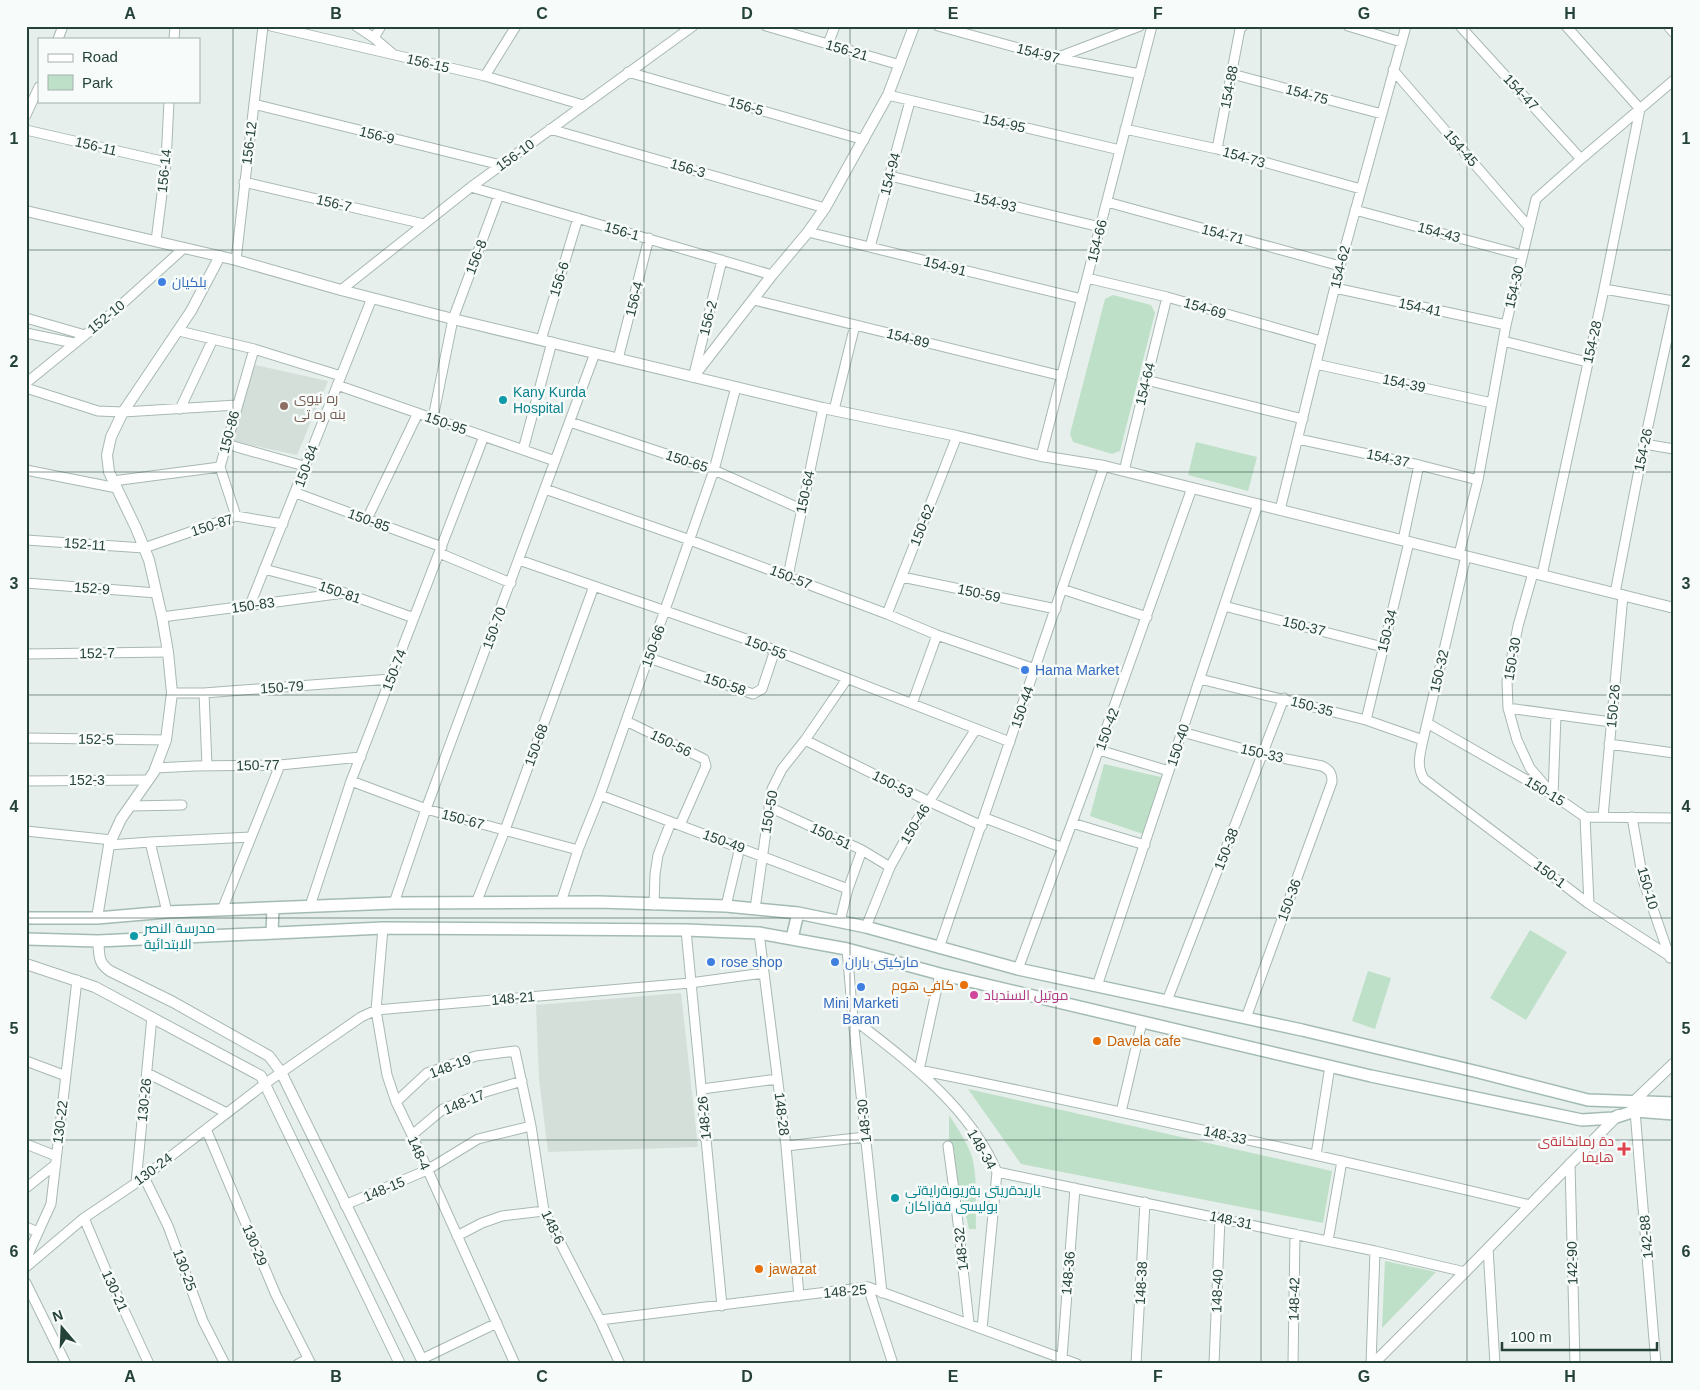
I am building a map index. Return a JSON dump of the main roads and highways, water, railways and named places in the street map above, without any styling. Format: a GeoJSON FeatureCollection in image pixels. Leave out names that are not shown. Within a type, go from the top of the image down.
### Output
{"type":"FeatureCollection","features":[{"type":"Feature","properties":{"kind":"main road"},"geometry":{"type":"LineString","coordinates":[[26,918],[97,918],[167,912],[394,903],[476,902],[598,902],[726,906],[798,913],[866,927],[1018,969],[1246,1018],[1478,1072],[1588,1100],[1635,1106],[1674,1114]]}},
{"type":"Feature","properties":{"kind":"main road"},"geometry":{"type":"LineString","coordinates":[[272,933],[273,908]]}},
{"type":"Feature","properties":{"kind":"main road"},"geometry":{"type":"LineString","coordinates":[[792,938],[798,913]]}},
{"type":"Feature","properties":{"kind":"main road"},"geometry":{"type":"LineString","coordinates":[[26,939],[98,941],[383,928],[686,930],[759,933],[847,949],[940,974],[1330,1066],[1582,1120],[1613,1118],[1635,1106],[1674,1104]]}},
{"type":"Feature","properties":{"kind":"place","name":"بلكيان"},"geometry":{"type":"Point","coordinates":[162,282]}},
{"type":"Feature","properties":{"kind":"place","name":"Kany Kurda Hospital"},"geometry":{"type":"Point","coordinates":[503,400]}},
{"type":"Feature","properties":{"kind":"place","name":"ره نیوی بنه ره تی"},"geometry":{"type":"Point","coordinates":[284,406]}},
{"type":"Feature","properties":{"kind":"place","name":"Hama Market"},"geometry":{"type":"Point","coordinates":[1025,670]}},
{"type":"Feature","properties":{"kind":"place","name":"مدرسة النصر الابتدائية"},"geometry":{"type":"Point","coordinates":[134,936]}},
{"type":"Feature","properties":{"kind":"place","name":"rose shop"},"geometry":{"type":"Point","coordinates":[711,962]}},
{"type":"Feature","properties":{"kind":"place","name":"ماركيتى باران"},"geometry":{"type":"Point","coordinates":[835,962]}},
{"type":"Feature","properties":{"kind":"place","name":"كافي هوم"},"geometry":{"type":"Point","coordinates":[964,985]}},
{"type":"Feature","properties":{"kind":"place","name":"Mini Marketi Baran"},"geometry":{"type":"Point","coordinates":[861,987]}},
{"type":"Feature","properties":{"kind":"place","name":"موتيل السندباد"},"geometry":{"type":"Point","coordinates":[974,995]}},
{"type":"Feature","properties":{"kind":"place","name":"Davela cafe"},"geometry":{"type":"Point","coordinates":[1097,1041]}},
{"type":"Feature","properties":{"kind":"place","name":"دة رمانخانةى هايما"},"geometry":{"type":"Point","coordinates":[1624,1149]}},
{"type":"Feature","properties":{"kind":"place","name":"ياريدةريتى بةريوبةرايةتى بوليسى قةزاكان"},"geometry":{"type":"Point","coordinates":[895,1198]}},
{"type":"Feature","properties":{"kind":"place","name":"jawazat"},"geometry":{"type":"Point","coordinates":[759,1269]}}]}
